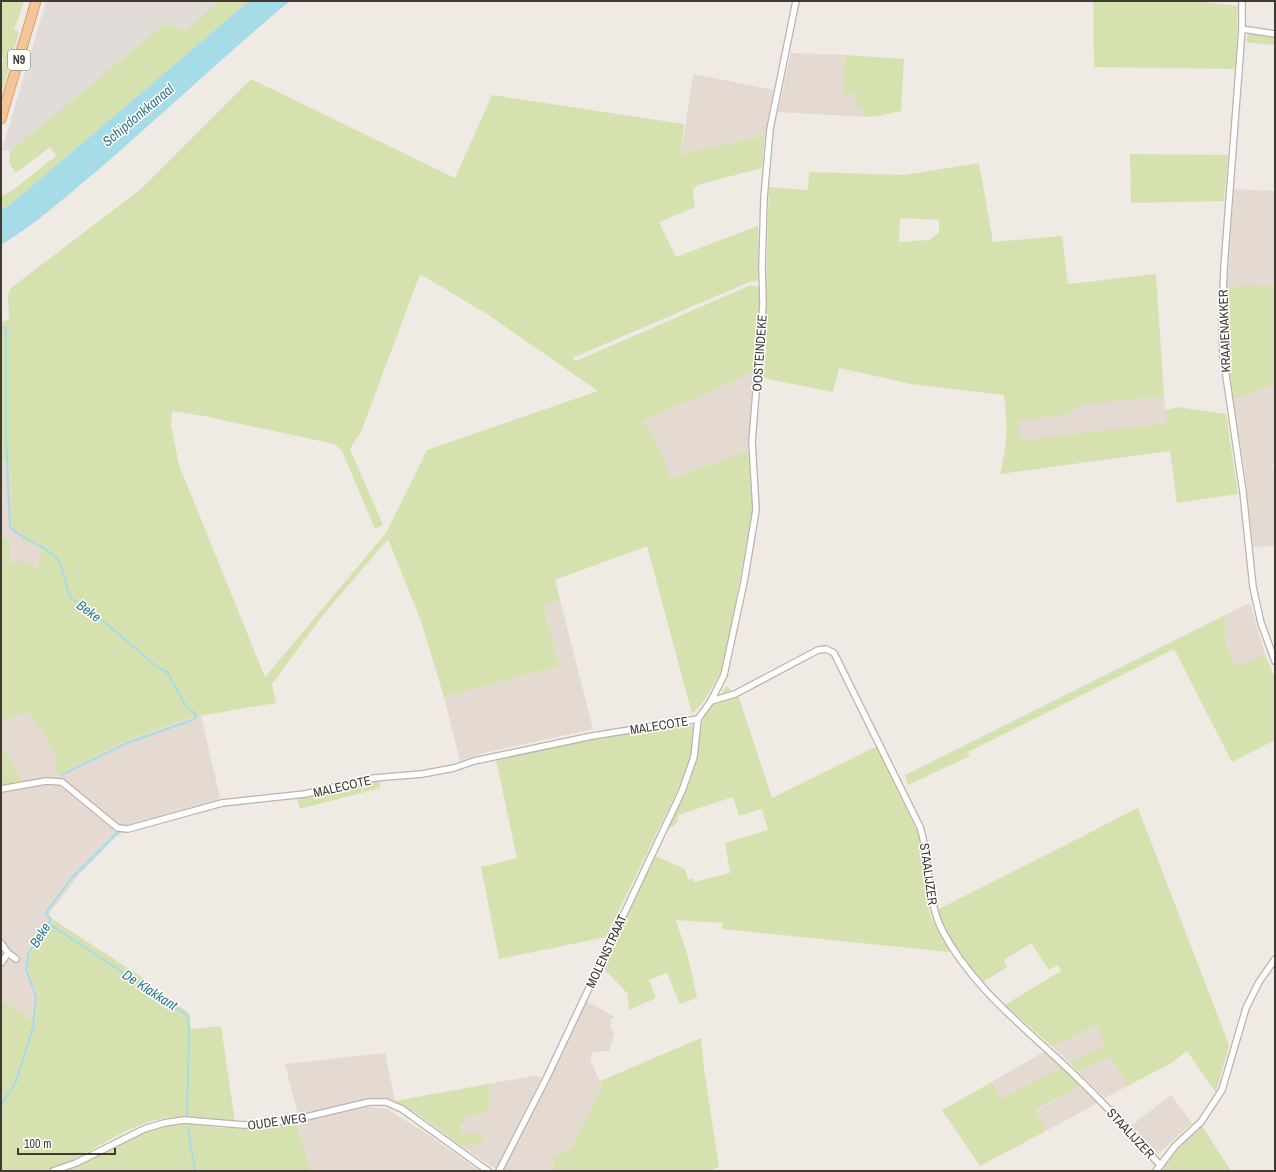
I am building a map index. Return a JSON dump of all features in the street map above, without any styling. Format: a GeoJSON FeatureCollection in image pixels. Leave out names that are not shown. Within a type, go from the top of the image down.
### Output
{"type":"FeatureCollection","features":[{"type":"Feature","properties":{"kind":"main road","name":"N9"},"geometry":{"type":"LineString","coordinates":[[1,119],[36,1]]}},
{"type":"Feature","properties":{"kind":"street","name":"OOSTEINDEKE"},"geometry":{"type":"LineString","coordinates":[[698,722],[711,701],[724,675],[744,582],[756,510],[752,442],[763,304],[762,267],[764,198],[770,129],[796,1]]}},
{"type":"Feature","properties":{"kind":"street","name":"KRAAIENAKKER"},"geometry":{"type":"LineString","coordinates":[[1242,1],[1242,29],[1224,268],[1222,322],[1223,355],[1243,492],[1253,587],[1261,623],[1275,661]]}},
{"type":"Feature","properties":{"kind":"street"},"geometry":{"type":"LineString","coordinates":[[1242,29],[1275,34]]}},
{"type":"Feature","properties":{"kind":"street","name":"STAALIJZER"},"geometry":{"type":"LineString","coordinates":[[711,701],[735,694],[818,650],[826,649],[834,653],[920,827],[925,842],[934,911],[943,931],[957,955],[970,973],[993,998],[1073,1073],[1160,1164]]}},
{"type":"Feature","properties":{"kind":"street","name":"MALECOTE"},"geometry":{"type":"LineString","coordinates":[[1,789],[46,781],[62,782],[118,828],[128,829],[222,803],[305,794],[374,778],[422,774],[454,768],[474,761],[592,736],[698,722]]}},
{"type":"Feature","properties":{"kind":"street","name":"MOLENSTRAAT"},"geometry":{"type":"LineString","coordinates":[[498,1171],[547,1077],[682,791],[694,757],[698,722]]}},
{"type":"Feature","properties":{"kind":"street"},"geometry":{"type":"LineString","coordinates":[[1,943],[8,953],[16,959]]}},
{"type":"Feature","properties":{"kind":"street"},"geometry":{"type":"LineString","coordinates":[[1,963],[8,953]]}},
{"type":"Feature","properties":{"kind":"street","name":"STAALIJZER"},"geometry":{"type":"LineString","coordinates":[[1156,1171],[1175,1146],[1201,1122],[1222,1090],[1246,1008],[1259,982],[1275,959]]}},
{"type":"Feature","properties":{"kind":"street","name":"OUDE WEG"},"geometry":{"type":"LineString","coordinates":[[53,1171],[76,1163],[144,1129],[164,1123],[184,1120],[219,1125],[244,1126],[264,1124],[306,1117],[369,1102],[386,1102],[402,1109],[488,1171]]}},
{"type":"Feature","properties":{"kind":"shaded area"},"geometry":{"type":"Polygon","coordinates":[[[46,1],[219,1],[186,30],[166,23],[10,151],[2,150],[46,1]]]}},
{"type":"Feature","properties":{"kind":"shaded area"},"geometry":{"type":"Polygon","coordinates":[[[791,53],[845,55],[842,93],[857,94],[857,106],[865,107],[864,117],[778,112],[791,53]]]}},
{"type":"Feature","properties":{"kind":"shaded area"},"geometry":{"type":"Polygon","coordinates":[[[693,74],[774,90],[765,135],[681,154],[693,74]]]}},
{"type":"Feature","properties":{"kind":"shaded area"},"geometry":{"type":"Polygon","coordinates":[[[1234,189],[1275,191],[1275,284],[1227,287],[1234,189]]]}},
{"type":"Feature","properties":{"kind":"shaded area"},"geometry":{"type":"Polygon","coordinates":[[[754,372],[748,451],[670,478],[664,456],[662,457],[658,445],[643,421],[754,372]]]}},
{"type":"Feature","properties":{"kind":"shaded area"},"geometry":{"type":"Polygon","coordinates":[[[1275,385],[1275,461],[1273,464],[1275,482],[1275,546],[1253,547],[1244,465],[1232,400],[1275,385]]]}},
{"type":"Feature","properties":{"kind":"shaded area"},"geometry":{"type":"Polygon","coordinates":[[[1164,396],[1167,423],[1021,440],[1019,421],[1065,415],[1080,405],[1164,396]]]}},
{"type":"Feature","properties":{"kind":"shaded area"},"geometry":{"type":"Polygon","coordinates":[[[1,461],[10,461],[21,534],[20,539],[42,549],[37,569],[10,564],[10,540],[4,538],[1,533],[1,461]]]}},
{"type":"Feature","properties":{"kind":"shaded area"},"geometry":{"type":"Polygon","coordinates":[[[560,600],[593,729],[484,753],[460,761],[444,697],[559,666],[543,604],[560,600]]]}},
{"type":"Feature","properties":{"kind":"shaded area"},"geometry":{"type":"Polygon","coordinates":[[[1250,603],[1265,655],[1236,667],[1226,643],[1225,615],[1250,603]]]}},
{"type":"Feature","properties":{"kind":"shaded area"},"geometry":{"type":"Polygon","coordinates":[[[28,710],[56,754],[59,774],[132,738],[201,715],[222,807],[135,831],[122,833],[116,837],[78,876],[48,915],[54,920],[29,956],[26,964],[36,986],[38,998],[36,1022],[1,1000],[1,793],[25,788],[1,742],[1,723],[28,710]]]}},
{"type":"Feature","properties":{"kind":"shaded area"},"geometry":{"type":"Polygon","coordinates":[[[586,1001],[615,1017],[610,1020],[612,1024],[610,1026],[615,1036],[613,1037],[609,1051],[593,1052],[590,1059],[602,1087],[571,1149],[552,1157],[555,1171],[503,1171],[586,1001]]]}},
{"type":"Feature","properties":{"kind":"shaded area"},"geometry":{"type":"Polygon","coordinates":[[[1096,1025],[1106,1045],[1070,1063],[1053,1047],[1096,1025]]]}},
{"type":"Feature","properties":{"kind":"shaded area"},"geometry":{"type":"Polygon","coordinates":[[[1045,1051],[1062,1067],[1000,1099],[992,1082],[1045,1051]]]}},
{"type":"Feature","properties":{"kind":"shaded area"},"geometry":{"type":"Polygon","coordinates":[[[385,1053],[395,1101],[372,1098],[298,1115],[285,1064],[385,1053]]]}},
{"type":"Feature","properties":{"kind":"shaded area"},"geometry":{"type":"Polygon","coordinates":[[[1111,1057],[1127,1086],[1105,1098],[1078,1072],[1111,1057]]]}},
{"type":"Feature","properties":{"kind":"shaded area"},"geometry":{"type":"Polygon","coordinates":[[[533,1076],[542,1077],[496,1169],[461,1146],[483,1143],[461,1135],[459,1128],[463,1125],[462,1117],[490,1111],[488,1084],[533,1076]]]}},
{"type":"Feature","properties":{"kind":"shaded area"},"geometry":{"type":"Polygon","coordinates":[[[1080,1086],[1098,1103],[1046,1131],[1035,1111],[1080,1086]]]}},
{"type":"Feature","properties":{"kind":"shaded area"},"geometry":{"type":"Polygon","coordinates":[[[1171,1095],[1192,1123],[1158,1154],[1131,1126],[1171,1095]]]}},
{"type":"Feature","properties":{"kind":"shaded area"},"geometry":{"type":"Polygon","coordinates":[[[365,1106],[387,1109],[429,1135],[479,1171],[311,1171],[296,1122],[365,1106]]]}},
{"type":"Feature","properties":{"kind":"green space"},"geometry":{"type":"Polygon","coordinates":[[[1,1],[24,2],[14,30],[19,32],[1,97],[1,70],[4,59],[1,57],[1,1]]]}},
{"type":"Feature","properties":{"kind":"green space"},"geometry":{"type":"Polygon","coordinates":[[[219,1],[249,1],[1,211],[1,196],[13,190],[56,156],[50,147],[16,173],[9,163],[10,151],[166,23],[186,30],[219,1]]]}},
{"type":"Feature","properties":{"kind":"green space"},"geometry":{"type":"Polygon","coordinates":[[[1093,1],[1197,1],[1238,6],[1236,69],[1094,67],[1093,1]]]}},
{"type":"Feature","properties":{"kind":"green space"},"geometry":{"type":"Polygon","coordinates":[[[1252,33],[1275,36],[1275,45],[1250,43],[1246,41],[1248,34],[1252,33]]]}},
{"type":"Feature","properties":{"kind":"green space"},"geometry":{"type":"Polygon","coordinates":[[[845,55],[904,59],[901,111],[878,116],[864,117],[864,107],[856,106],[857,94],[842,94],[845,55]]]}},
{"type":"Feature","properties":{"kind":"green space"},"geometry":{"type":"Polygon","coordinates":[[[251,79],[455,178],[492,95],[684,124],[681,154],[765,135],[762,168],[697,185],[693,190],[695,207],[659,222],[676,257],[758,226],[759,280],[747,283],[572,358],[576,361],[751,285],[760,287],[761,305],[754,372],[643,421],[658,445],[662,457],[664,456],[671,478],[748,451],[753,507],[730,633],[720,674],[705,700],[692,714],[647,546],[555,580],[560,600],[543,604],[559,666],[444,697],[421,621],[388,539],[323,615],[272,684],[276,703],[193,717],[132,738],[59,774],[54,772],[57,764],[56,754],[28,711],[1,723],[1,533],[4,538],[10,540],[10,564],[20,561],[31,564],[37,569],[42,549],[20,539],[21,534],[11,527],[10,461],[1,461],[1,322],[9,319],[8,295],[11,288],[141,189],[251,79]],[[420,274],[361,432],[350,449],[383,525],[375,529],[342,451],[334,444],[204,416],[172,411],[171,425],[179,465],[265,677],[386,533],[427,450],[598,391],[490,316],[420,274]]]}},
{"type":"Feature","properties":{"kind":"green space"},"geometry":{"type":"Polygon","coordinates":[[[1130,154],[1228,155],[1224,201],[1131,203],[1130,154]]]}},
{"type":"Feature","properties":{"kind":"green space"},"geometry":{"type":"Polygon","coordinates":[[[979,163],[993,242],[1062,236],[1068,284],[1156,274],[1164,396],[1080,405],[1066,415],[1019,421],[1021,440],[1167,423],[1165,410],[1178,407],[1226,414],[1238,494],[1177,503],[1170,451],[1000,474],[1006,435],[1004,395],[911,384],[839,368],[833,392],[763,378],[766,344],[763,343],[769,187],[808,190],[809,172],[904,175],[979,163]],[[900,218],[899,242],[929,240],[939,233],[939,220],[900,218]]]}},
{"type":"Feature","properties":{"kind":"green space"},"geometry":{"type":"Polygon","coordinates":[[[1275,284],[1275,385],[1232,400],[1226,350],[1227,287],[1275,284]]]}},
{"type":"Feature","properties":{"kind":"green space"},"geometry":{"type":"Polygon","coordinates":[[[1225,615],[1226,643],[1236,666],[1265,655],[1275,678],[1275,740],[1232,762],[1174,649],[968,752],[970,756],[908,785],[905,775],[1225,615]]]}},
{"type":"Feature","properties":{"kind":"green space"},"geometry":{"type":"Polygon","coordinates":[[[726,686],[729,687],[733,698],[738,695],[772,798],[877,746],[920,838],[926,894],[930,915],[950,952],[722,929],[723,923],[676,920],[688,957],[697,998],[680,1004],[667,973],[649,980],[656,998],[629,1010],[627,993],[602,967],[655,856],[685,869],[688,880],[692,878],[694,882],[730,873],[725,843],[768,830],[762,809],[739,816],[733,797],[678,815],[678,821],[673,827],[668,827],[695,767],[705,713],[713,704],[724,699],[722,693],[726,686]]]}},
{"type":"Feature","properties":{"kind":"green space"},"geometry":{"type":"Polygon","coordinates":[[[690,724],[693,727],[691,755],[683,779],[606,937],[499,959],[481,867],[517,858],[496,760],[591,739],[690,724]]]}},
{"type":"Feature","properties":{"kind":"green space"},"geometry":{"type":"Polygon","coordinates":[[[1,742],[22,781],[16,784],[1,785],[1,742]]]}},
{"type":"Feature","properties":{"kind":"green space"},"geometry":{"type":"Polygon","coordinates":[[[380,781],[380,788],[300,809],[297,799],[380,781]]]}},
{"type":"Feature","properties":{"kind":"green space"},"geometry":{"type":"Polygon","coordinates":[[[1138,808],[1229,1045],[1216,1093],[1187,1051],[1170,1064],[1127,1086],[1111,1057],[1078,1072],[1070,1063],[1106,1045],[1096,1025],[1053,1047],[1005,1005],[1061,971],[1058,965],[1049,970],[1031,943],[1004,960],[1007,967],[983,982],[968,966],[956,948],[945,929],[937,910],[1138,808]]]}},
{"type":"Feature","properties":{"kind":"green space"},"geometry":{"type":"Polygon","coordinates":[[[54,920],[149,982],[148,986],[185,1010],[190,1015],[191,1029],[221,1026],[235,1122],[188,1117],[160,1119],[130,1129],[73,1160],[43,1171],[1,1171],[1,1000],[36,1022],[36,992],[26,964],[29,956],[54,920]]]}},
{"type":"Feature","properties":{"kind":"green space"},"geometry":{"type":"Polygon","coordinates":[[[701,1038],[704,1069],[719,1167],[708,1171],[555,1171],[552,1157],[571,1149],[602,1087],[600,1081],[701,1038]]]}},
{"type":"Feature","properties":{"kind":"green space"},"geometry":{"type":"Polygon","coordinates":[[[1062,1067],[1080,1086],[1035,1110],[1046,1131],[980,1166],[942,1110],[992,1082],[1000,1099],[1062,1067]]]}},
{"type":"Feature","properties":{"kind":"green space"},"geometry":{"type":"Polygon","coordinates":[[[488,1084],[490,1111],[463,1117],[465,1122],[459,1128],[461,1135],[483,1132],[483,1143],[461,1146],[416,1113],[395,1101],[488,1084]]]}},
{"type":"Feature","properties":{"kind":"green space"},"geometry":{"type":"Polygon","coordinates":[[[296,1122],[311,1171],[66,1171],[146,1131],[181,1123],[222,1128],[259,1127],[296,1122]]]}},
{"type":"Feature","properties":{"kind":"green space"},"geometry":{"type":"Polygon","coordinates":[[[1202,1126],[1231,1171],[1161,1171],[1178,1149],[1202,1126]]]}},
{"type":"Feature","properties":{"kind":"water","name":"Schipdonkkanaal"},"geometry":{"type":"Polygon","coordinates":[[[249,1],[290,1],[59,203],[1,245],[1,211],[249,1]]]}},
{"type":"Feature","properties":{"kind":"waterway","name":"Beke"},"geometry":{"type":"LineString","coordinates":[[1,329],[6,327],[6,437],[10,527],[21,536],[52,554],[57,559],[62,568],[71,598],[108,625],[157,667],[167,672],[186,706],[196,714],[195,719],[127,743],[61,775]]}},
{"type":"Feature","properties":{"kind":"waterway","name":"Beke"},"geometry":{"type":"LineString","coordinates":[[1,1105],[16,1082],[33,1027],[36,997],[26,969],[29,952],[51,920],[46,913],[70,880],[118,832]]}},
{"type":"Feature","properties":{"kind":"waterway","name":"De Klakkant"},"geometry":{"type":"LineString","coordinates":[[49,924],[187,1015],[189,1030],[187,1115]]}},
{"type":"Feature","properties":{"kind":"waterway","name":"De Klakkant"},"geometry":{"type":"LineString","coordinates":[[188,1128],[195,1171]]}}]}
